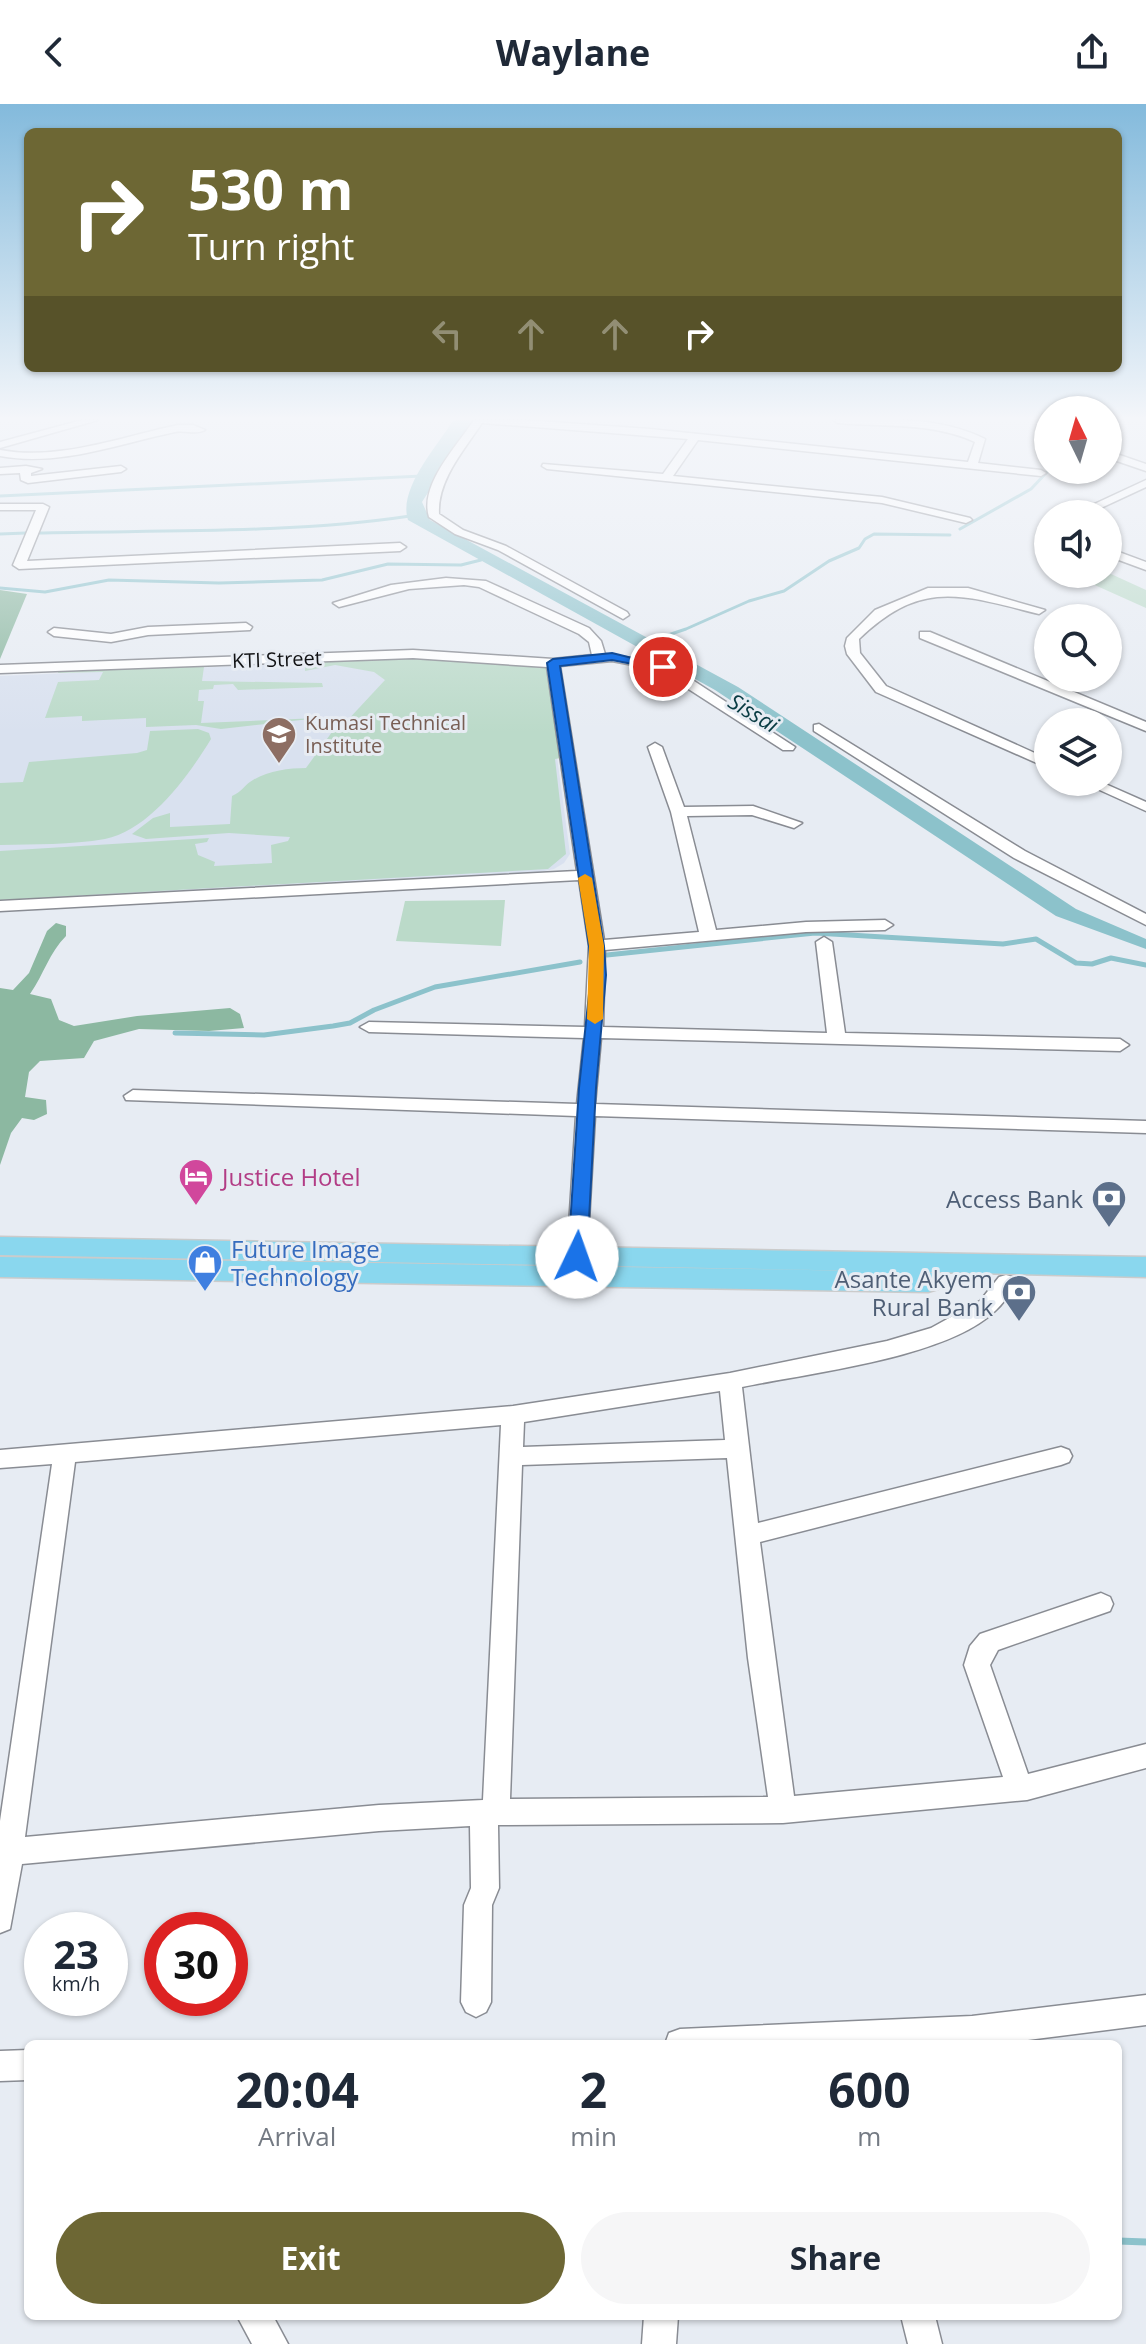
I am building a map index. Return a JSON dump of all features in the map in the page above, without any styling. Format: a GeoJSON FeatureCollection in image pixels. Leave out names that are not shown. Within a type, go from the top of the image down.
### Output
{"type":"FeatureCollection","features":[{"type":"Feature","properties":{"kind":"main road"},"geometry":{"type":"LineString","coordinates":[[0,1246],[1146,1267]]}},
{"type":"Feature","properties":{"kind":"main road"},"geometry":{"type":"LineString","coordinates":[[0,1267],[1146,1283]]}},
{"type":"Feature","properties":{"kind":"street"},"geometry":{"type":"LineString","coordinates":[[36,525],[19,565],[400,547]]}},
{"type":"Feature","properties":{"kind":"street"},"geometry":{"type":"LineString","coordinates":[[448,525],[502,548],[623,615]]}},
{"type":"Feature","properties":{"kind":"street"},"geometry":{"type":"LineString","coordinates":[[1122,557],[1146,566]]}},
{"type":"Feature","properties":{"kind":"street"},"geometry":{"type":"LineString","coordinates":[[339,603],[418,584],[469,581],[482,584],[584,631],[595,641],[599,656]]}},
{"type":"Feature","properties":{"kind":"street"},"geometry":{"type":"LineString","coordinates":[[1034,609],[968,592],[928,592],[879,613],[853,638],[851,646],[881,689],[1034,758]]}},
{"type":"Feature","properties":{"kind":"street"},"geometry":{"type":"LineString","coordinates":[[54,632],[111,638],[148,631],[246,627]]}},
{"type":"Feature","properties":{"kind":"street"},"geometry":{"type":"LineString","coordinates":[[925,635],[1146,727]]}},
{"type":"Feature","properties":{"kind":"street"},"geometry":{"type":"LineString","coordinates":[[103,665],[111,638]]}},
{"type":"Feature","properties":{"kind":"street","name":"KTI Street"},"geometry":{"type":"LineString","coordinates":[[0,669],[413,654],[553,663],[599,656],[663,667],[788,747]]}},
{"type":"Feature","properties":{"kind":"street"},"geometry":{"type":"LineString","coordinates":[[553,663],[597,946],[598,975],[577,1257]]}},
{"type":"Feature","properties":{"kind":"street"},"geometry":{"type":"LineString","coordinates":[[819,728],[893,778],[1008,848],[1146,920]]}},
{"type":"Feature","properties":{"kind":"street"},"geometry":{"type":"LineString","coordinates":[[655,747],[678,812],[709,937]]}},
{"type":"Feature","properties":{"kind":"street"},"geometry":{"type":"LineString","coordinates":[[1121,796],[1146,807]]}},
{"type":"Feature","properties":{"kind":"street"},"geometry":{"type":"LineString","coordinates":[[678,812],[759,810],[794,823]]}},
{"type":"Feature","properties":{"kind":"street"},"geometry":{"type":"LineString","coordinates":[[0,906],[585,875]]}},
{"type":"Feature","properties":{"kind":"street"},"geometry":{"type":"LineString","coordinates":[[597,946],[806,927],[885,925]]}},
{"type":"Feature","properties":{"kind":"street"},"geometry":{"type":"LineString","coordinates":[[824,942],[837,1038]]}},
{"type":"Feature","properties":{"kind":"street"},"geometry":{"type":"LineString","coordinates":[[369,1027],[682,1037],[1120,1045]]}},
{"type":"Feature","properties":{"kind":"street"},"geometry":{"type":"LineString","coordinates":[[133,1096],[1146,1127]]}},
{"type":"Feature","properties":{"kind":"street"},"geometry":{"type":"LineString","coordinates":[[0,1459],[513,1415],[730,1381],[837,1360],[938,1334],[987,1306],[1006,1282]]}},
{"type":"Feature","properties":{"kind":"street"},"geometry":{"type":"LineString","coordinates":[[730,1381],[783,1810]]}},
{"type":"Feature","properties":{"kind":"street"},"geometry":{"type":"LineString","coordinates":[[476,2002],[478,1905],[485,1888],[513,1415]]}},
{"type":"Feature","properties":{"kind":"street"},"geometry":{"type":"LineString","coordinates":[[512,1456],[738,1449]]}},
{"type":"Feature","properties":{"kind":"street"},"geometry":{"type":"LineString","coordinates":[[0,1919],[12,1852],[65,1454]]}},
{"type":"Feature","properties":{"kind":"street"},"geometry":{"type":"LineString","coordinates":[[747,1535],[1061,1456]]}},
{"type":"Feature","properties":{"kind":"street"},"geometry":{"type":"LineString","coordinates":[[1020,1788],[977,1665],[979,1654],[989,1642],[1101,1604]]}},
{"type":"Feature","properties":{"kind":"street"},"geometry":{"type":"LineString","coordinates":[[12,1852],[379,1818],[490,1813],[783,1810],[1020,1788],[1146,1756]]}},
{"type":"Feature","properties":{"kind":"street"},"geometry":{"type":"LineString","coordinates":[[775,2040],[989,2031],[1053,2025],[1146,2010]]}},
{"type":"Feature","properties":{"kind":"street"},"geometry":{"type":"LineString","coordinates":[[0,2066],[24,2065]]}},
{"type":"Feature","properties":{"kind":"street"},"geometry":{"type":"LineString","coordinates":[[256,2320],[271,2344]]}},
{"type":"Feature","properties":{"kind":"street"},"geometry":{"type":"LineString","coordinates":[[659,2344],[661,2320]]}},
{"type":"Feature","properties":{"kind":"street"},"geometry":{"type":"LineString","coordinates":[[919,2320],[925,2344]]}},
{"type":"Feature","properties":{"kind":"shaded area","name":"Kumasi Technical Institute"},"geometry":{"type":"Polygon","coordinates":[[[384,660],[546,674],[570,854],[564,863],[539,872],[0,901],[0,676],[384,660]]]}},
{"type":"Feature","properties":{"kind":"green space"},"geometry":{"type":"Polygon","coordinates":[[[1122,579],[1146,590],[1146,608],[1101,588],[1122,588],[1122,579]]]}},
{"type":"Feature","properties":{"kind":"green space"},"geometry":{"type":"Polygon","coordinates":[[[0,590],[27,594],[0,659],[0,590]]]}},
{"type":"Feature","properties":{"kind":"green space"},"geometry":{"type":"Polygon","coordinates":[[[412,657],[546,668],[561,758],[555,759],[566,854],[548,869],[0,900],[0,851],[209,838],[207,842],[195,844],[198,855],[215,862],[214,866],[272,863],[271,845],[288,841],[290,837],[229,833],[146,839],[132,834],[153,818],[170,813],[170,827],[230,824],[232,796],[265,774],[306,768],[332,732],[345,723],[385,680],[374,672],[335,665],[305,671],[305,663],[261,664],[412,657]]]}},
{"type":"Feature","properties":{"kind":"green space"},"geometry":{"type":"Polygon","coordinates":[[[250,664],[204,667],[202,681],[322,683],[323,687],[238,690],[233,684],[214,685],[213,689],[199,690],[198,701],[204,701],[201,723],[319,718],[221,729],[196,725],[146,727],[146,718],[82,721],[82,716],[45,718],[58,682],[99,680],[103,672],[58,673],[59,670],[250,664]]]}},
{"type":"Feature","properties":{"kind":"green space"},"geometry":{"type":"Polygon","coordinates":[[[198,729],[209,733],[211,739],[180,784],[153,813],[122,834],[92,841],[0,845],[0,783],[23,782],[29,762],[137,753],[147,750],[150,731],[198,729]]]}},
{"type":"Feature","properties":{"kind":"green space"},"geometry":{"type":"Polygon","coordinates":[[[505,900],[501,946],[396,941],[405,901],[505,900]]]}},
{"type":"Feature","properties":{"kind":"green space"},"geometry":{"type":"Polygon","coordinates":[[[56,923],[66,926],[66,936],[55,949],[30,994],[51,999],[59,1020],[74,1026],[137,1016],[230,1008],[240,1014],[244,1028],[209,1031],[139,1029],[94,1041],[84,1058],[40,1061],[29,1072],[25,1097],[46,1100],[47,1114],[34,1120],[22,1118],[11,1133],[0,1165],[0,988],[13,990],[29,973],[47,931],[56,923]]]}},
{"type":"Feature","properties":{"kind":"water","name":"Sissai"},"geometry":{"type":"Polygon","coordinates":[[[416,525],[438,525],[738,687],[1076,909],[1146,939],[1146,949],[1056,916],[715,690],[416,525]]]}},
{"type":"Feature","properties":{"kind":"waterway"},"geometry":{"type":"LineString","coordinates":[[36,533],[335,525]]}},
{"type":"Feature","properties":{"kind":"waterway"},"geometry":{"type":"LineString","coordinates":[[960,529],[968,525]]}},
{"type":"Feature","properties":{"kind":"waterway"},"geometry":{"type":"LineString","coordinates":[[0,534],[26,533]]}},
{"type":"Feature","properties":{"kind":"waterway"},"geometry":{"type":"LineString","coordinates":[[647,642],[686,629],[749,601],[784,591],[829,561],[859,548],[865,539],[874,534],[950,535]]}},
{"type":"Feature","properties":{"kind":"waterway"},"geometry":{"type":"LineString","coordinates":[[0,588],[45,592],[109,580],[219,583],[322,580],[388,564],[461,565],[481,560]]}},
{"type":"Feature","properties":{"kind":"waterway"},"geometry":{"type":"LineString","coordinates":[[607,955],[815,933],[1003,944],[1036,939],[1076,963],[1092,964],[1111,958],[1146,965]]}},
{"type":"Feature","properties":{"kind":"waterway"},"geometry":{"type":"LineString","coordinates":[[175,1033],[264,1035],[333,1026],[350,1023],[374,1010],[435,987],[580,962]]}},
{"type":"Feature","properties":{"kind":"waterway"},"geometry":{"type":"LineString","coordinates":[[1122,2241],[1146,2242]]}},
{"type":"Feature","properties":{"kind":"slow traffic"},"geometry":{"type":"LineString","coordinates":[[585,878],[597,946],[595,1019]]}},
{"type":"Feature","properties":{"kind":"place","name":"Kumasi Technical Institute"},"geometry":{"type":"Point","coordinates":[279,765]}},
{"type":"Feature","properties":{"kind":"place","name":"Justice Hotel"},"geometry":{"type":"Point","coordinates":[196,1207]}},
{"type":"Feature","properties":{"kind":"place","name":"Access Bank"},"geometry":{"type":"Point","coordinates":[1109,1229]}},
{"type":"Feature","properties":{"kind":"place","name":"Future Image Technology"},"geometry":{"type":"Point","coordinates":[205,1293]}},
{"type":"Feature","properties":{"kind":"place","name":"Asante Akyem Rural Bank"},"geometry":{"type":"Point","coordinates":[1019,1323]}},
{"type":"Feature","properties":{"kind":"route"},"geometry":{"type":"LineString","coordinates":[[577,1257],[587,1088],[598,975],[597,946],[553,663],[599,656],[649,662],[663,667]]}}]}
